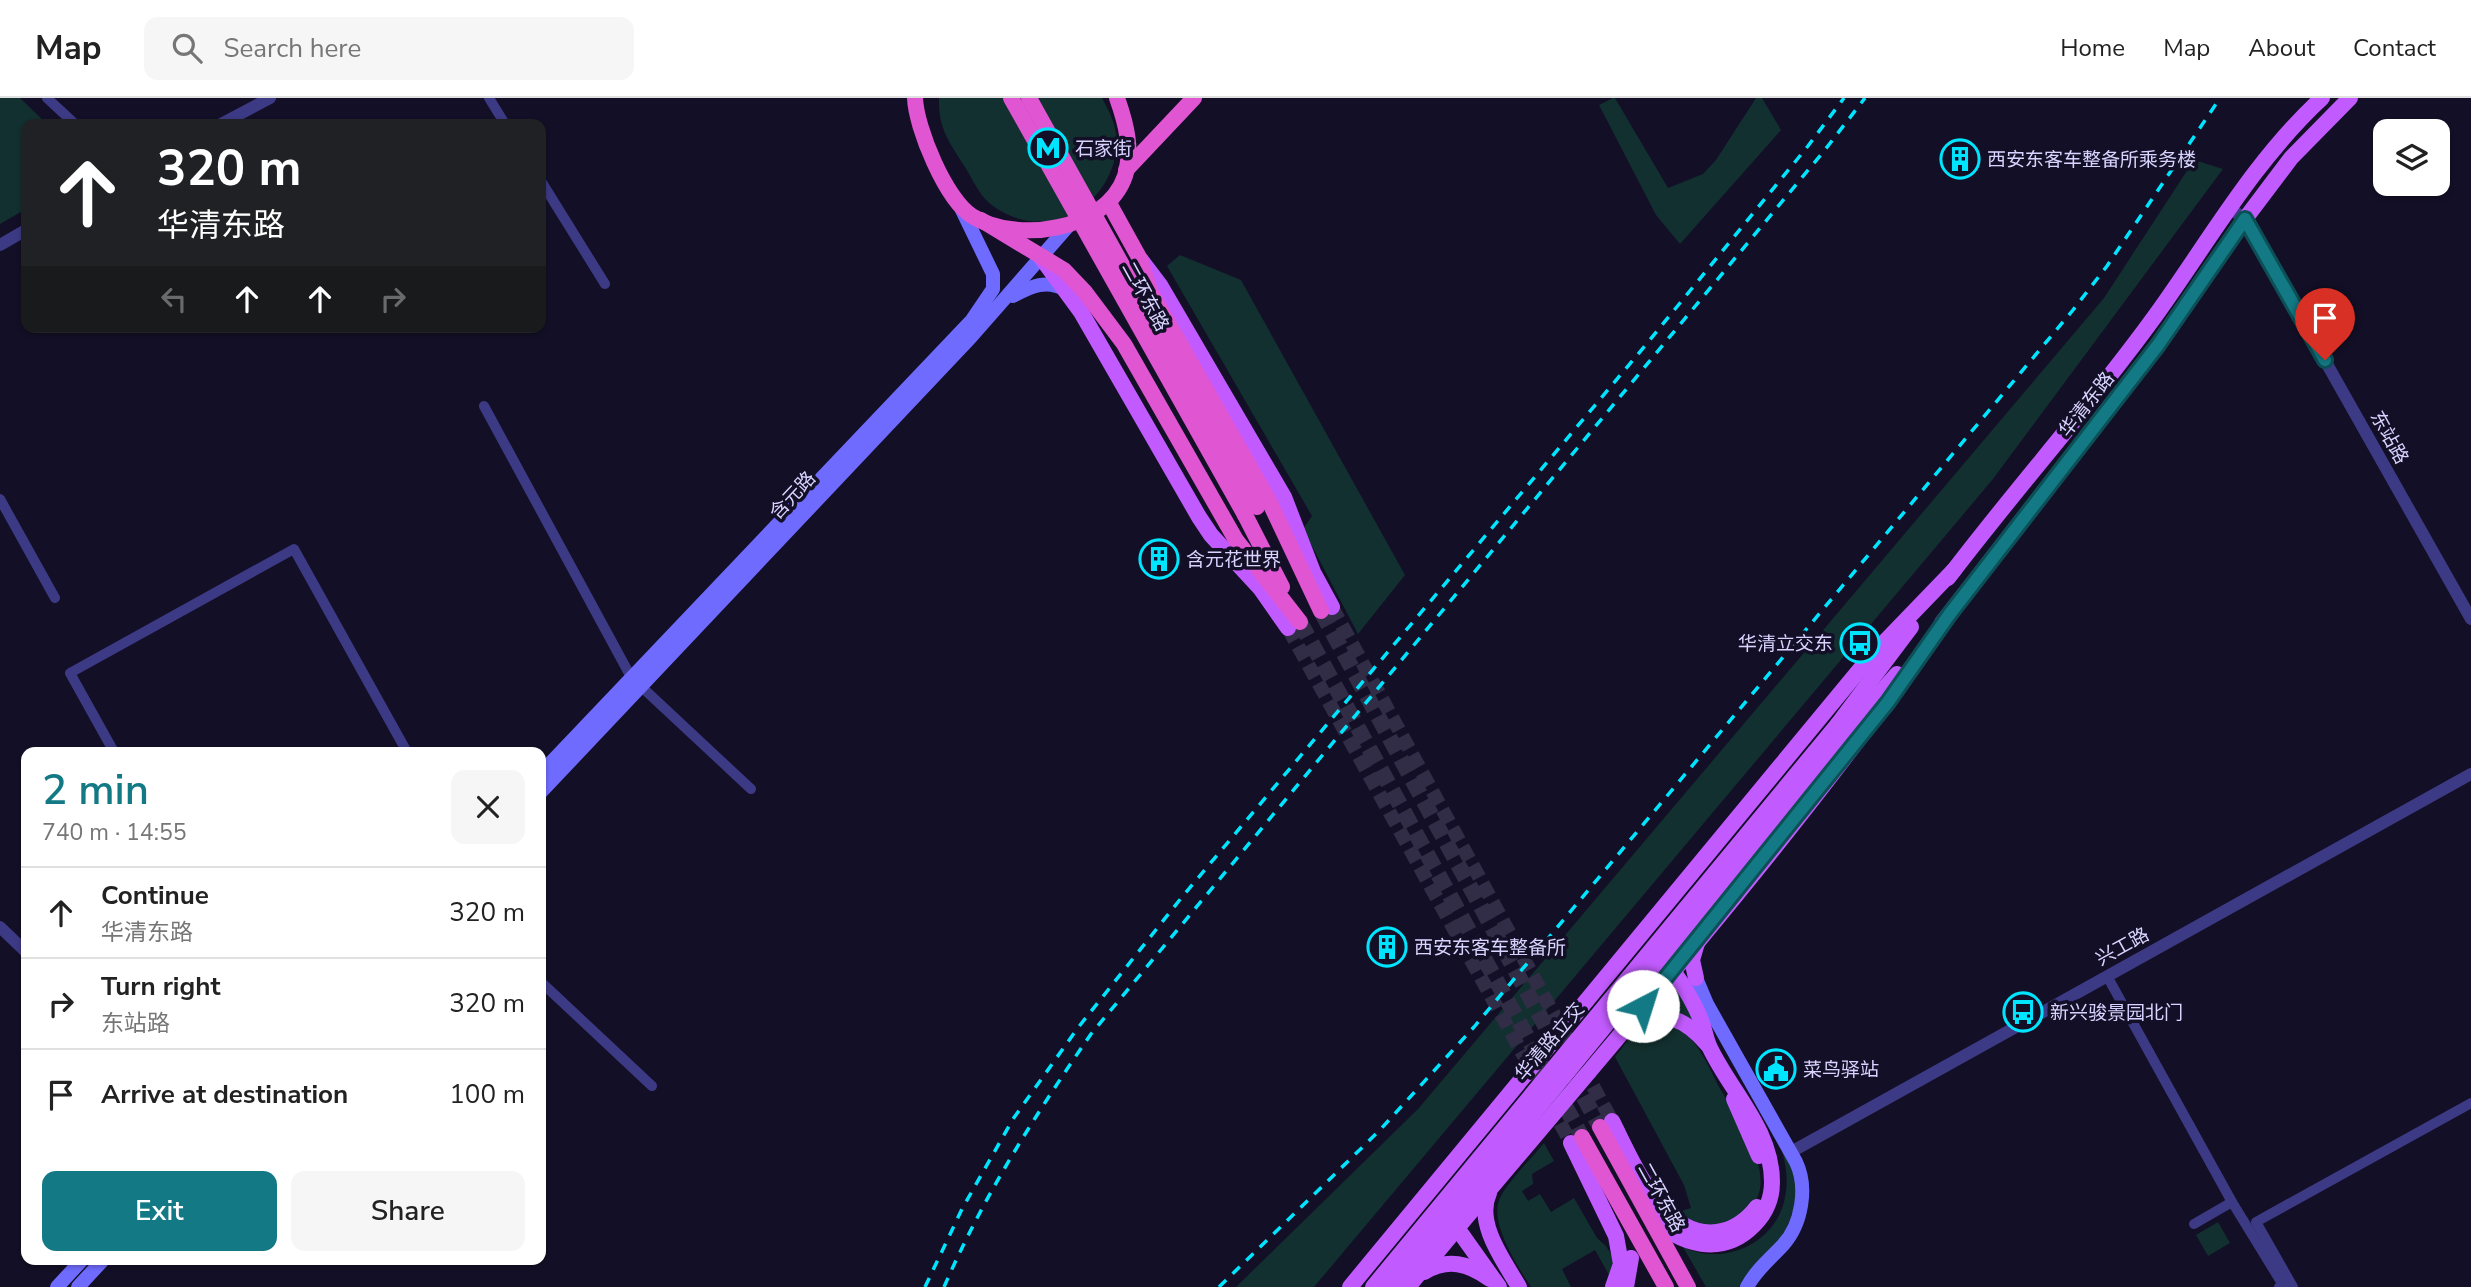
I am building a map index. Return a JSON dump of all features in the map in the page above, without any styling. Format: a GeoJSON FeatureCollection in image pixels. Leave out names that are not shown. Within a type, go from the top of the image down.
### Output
{"type":"FeatureCollection","features":[{"type":"Feature","properties":{"kind":"highway"},"geometry":{"type":"LineString","coordinates":[[915,98],[918,120],[927,146],[958,202],[971,215],[1064,271],[1105,317],[1124,344],[1236,540],[1294,625]]}},
{"type":"Feature","properties":{"kind":"highway","name":"二环东路"},"geometry":{"type":"LineString","coordinates":[[1011,98],[1251,511]]}},
{"type":"Feature","properties":{"kind":"highway","name":"二环东路"},"geometry":{"type":"LineString","coordinates":[[1028,98],[1251,511]]}},
{"type":"Feature","properties":{"kind":"highway"},"geometry":{"type":"LineString","coordinates":[[981,220],[1005,227],[1034,230],[1070,224],[1109,202],[1120,187],[1129,149],[1118,98]]}},
{"type":"Feature","properties":{"kind":"highway"},"geometry":{"type":"LineString","coordinates":[[1126,170],[1194,98]]}},
{"type":"Feature","properties":{"kind":"highway"},"geometry":{"type":"LineString","coordinates":[[1109,202],[1140,259],[1150,290],[1269,501],[1306,583]]}},
{"type":"Feature","properties":{"kind":"highway"},"geometry":{"type":"LineString","coordinates":[[1251,511],[1326,609]]}},
{"type":"Feature","properties":{"kind":"highway"},"geometry":{"type":"LineString","coordinates":[[1251,511],[1294,625]]}},
{"type":"Feature","properties":{"kind":"highway","name":"二环东路"},"geometry":{"type":"LineString","coordinates":[[1606,1124],[1642,1203],[1688,1287]]}},
{"type":"Feature","properties":{"kind":"highway"},"geometry":{"type":"LineString","coordinates":[[1577,1140],[1603,1174],[1666,1287]]}},
{"type":"Feature","properties":{"kind":"main road","name":"华清东路"},"geometry":{"type":"LineString","coordinates":[[1842,728],[1954,570],[2089,403],[2158,312],[2228,207],[2288,134],[2322,98]]}},
{"type":"Feature","properties":{"kind":"main road","name":"华清东路"},"geometry":{"type":"LineString","coordinates":[[1842,728],[1949,615],[2158,345],[2245,219],[2291,158],[2350,98]]}},
{"type":"Feature","properties":{"kind":"main road","name":"含元路"},"geometry":{"type":"LineString","coordinates":[[546,786],[635,682],[972,320],[989,297],[993,282],[991,268],[958,202]]}},
{"type":"Feature","properties":{"kind":"main road","name":"含元路"},"geometry":{"type":"LineString","coordinates":[[546,768],[635,682],[998,307],[1070,224]]}},
{"type":"Feature","properties":{"kind":"main road"},"geometry":{"type":"LineString","coordinates":[[1040,256],[1081,312],[1205,526],[1294,625]]}},
{"type":"Feature","properties":{"kind":"main road"},"geometry":{"type":"LineString","coordinates":[[1140,259],[1160,285],[1284,497],[1326,609]]}},
{"type":"Feature","properties":{"kind":"main road"},"geometry":{"type":"LineString","coordinates":[[998,307],[1037,285],[1053,284],[1105,317]]}},
{"type":"Feature","properties":{"kind":"main road"},"geometry":{"type":"LineString","coordinates":[[1350,1287],[1871,656],[1954,570]]}},
{"type":"Feature","properties":{"kind":"main road"},"geometry":{"type":"LineString","coordinates":[[1409,1285],[1706,929],[1888,702],[1949,615]]}},
{"type":"Feature","properties":{"kind":"main road","name":"华清路立交"},"geometry":{"type":"LineString","coordinates":[[1373,1287],[1842,728]]}},
{"type":"Feature","properties":{"kind":"main road","name":"华清路立交"},"geometry":{"type":"LineString","coordinates":[[1391,1287],[1842,728]]}},
{"type":"Feature","properties":{"kind":"main road"},"geometry":{"type":"LineString","coordinates":[[1642,1203],[1669,1233],[1685,1240],[1710,1245],[1724,1244],[1737,1239],[1760,1219],[1772,1192],[1769,1160],[1754,1120],[1709,1047],[1685,955],[1651,922]]}},
{"type":"Feature","properties":{"kind":"main road"},"geometry":{"type":"LineString","coordinates":[[1706,929],[1694,949],[1691,978],[1791,1152],[1802,1180],[1797,1217],[1787,1239],[1747,1287]]}},
{"type":"Feature","properties":{"kind":"main road"},"geometry":{"type":"LineString","coordinates":[[1638,937],[1672,970],[1691,978]]}},
{"type":"Feature","properties":{"kind":"main road"},"geometry":{"type":"LineString","coordinates":[[1612,1042],[1633,1024],[1657,1015],[1685,1025],[1709,1047]]}},
{"type":"Feature","properties":{"kind":"main road"},"geometry":{"type":"LineString","coordinates":[[1566,1025],[1564,1032],[1567,1043],[1588,1062],[1600,1057]]}},
{"type":"Feature","properties":{"kind":"main road"},"geometry":{"type":"LineString","coordinates":[[1606,1124],[1672,1218],[1697,1232],[1726,1230],[1742,1222],[1759,1204],[1764,1180],[1762,1164],[1740,1117],[1726,1077]]}},
{"type":"Feature","properties":{"kind":"main road"},"geometry":{"type":"LineString","coordinates":[[1511,1091],[1517,1088],[1527,1090],[1548,1110],[1545,1124]]}},
{"type":"Feature","properties":{"kind":"main road"},"geometry":{"type":"LineString","coordinates":[[1577,1140],[1616,1236],[1621,1264],[1613,1287]]}},
{"type":"Feature","properties":{"kind":"main road"},"geometry":{"type":"LineString","coordinates":[[1603,1174],[1629,1241],[1632,1266],[1626,1287]]}},
{"type":"Feature","properties":{"kind":"main road"},"geometry":{"type":"LineString","coordinates":[[1496,1182],[1486,1200],[1485,1216],[1494,1241],[1519,1287]]}},
{"type":"Feature","properties":{"kind":"main road"},"geometry":{"type":"LineString","coordinates":[[1422,1199],[1457,1228],[1498,1287]]}},
{"type":"Feature","properties":{"kind":"main road"},"geometry":{"type":"LineString","coordinates":[[1409,1285],[1432,1268],[1454,1263],[1474,1269],[1498,1287]]}},
{"type":"Feature","properties":{"kind":"main road"},"geometry":{"type":"LineString","coordinates":[[57,1287],[77,1265]]}},
{"type":"Feature","properties":{"kind":"main road"},"geometry":{"type":"LineString","coordinates":[[78,1287],[98,1265]]}},
{"type":"Feature","properties":{"kind":"street"},"geometry":{"type":"LineString","coordinates":[[47,98],[70,119]]}},
{"type":"Feature","properties":{"kind":"street"},"geometry":{"type":"LineString","coordinates":[[230,119],[270,98]]}},
{"type":"Feature","properties":{"kind":"street"},"geometry":{"type":"LineString","coordinates":[[489,98],[502,119]]}},
{"type":"Feature","properties":{"kind":"street"},"geometry":{"type":"LineString","coordinates":[[546,189],[605,284]]}},
{"type":"Feature","properties":{"kind":"street","name":"东站路"},"geometry":{"type":"LineString","coordinates":[[2228,207],[2245,219],[2471,619]]}},
{"type":"Feature","properties":{"kind":"street"},"geometry":{"type":"LineString","coordinates":[[0,245],[21,233]]}},
{"type":"Feature","properties":{"kind":"street"},"geometry":{"type":"LineString","coordinates":[[484,406],[635,682],[751,789]]}},
{"type":"Feature","properties":{"kind":"street"},"geometry":{"type":"LineString","coordinates":[[0,499],[55,598]]}},
{"type":"Feature","properties":{"kind":"street"},"geometry":{"type":"LineString","coordinates":[[111,747],[70,673],[294,549],[404,747]]}},
{"type":"Feature","properties":{"kind":"street","name":"兴工路"},"geometry":{"type":"LineString","coordinates":[[1791,1152],[2471,774]]}},
{"type":"Feature","properties":{"kind":"street"},"geometry":{"type":"LineString","coordinates":[[0,927],[21,947]]}},
{"type":"Feature","properties":{"kind":"street"},"geometry":{"type":"LineString","coordinates":[[2107,976],[2232,1202],[2283,1285],[2279,1287]]}},
{"type":"Feature","properties":{"kind":"street"},"geometry":{"type":"LineString","coordinates":[[546,987],[652,1086]]}},
{"type":"Feature","properties":{"kind":"street"},"geometry":{"type":"LineString","coordinates":[[2293,1287],[2256,1222],[2471,1103]]}},
{"type":"Feature","properties":{"kind":"street"},"geometry":{"type":"LineString","coordinates":[[2194,1224],[2232,1202]]}},
{"type":"Feature","properties":{"kind":"green space"},"geometry":{"type":"Polygon","coordinates":[[[0,98],[20,98],[42,119],[21,119],[21,212],[0,224],[0,98]]]}},
{"type":"Feature","properties":{"kind":"green space"},"geometry":{"type":"Polygon","coordinates":[[[939,98],[1102,98],[1112,119],[1117,141],[1113,165],[1105,183],[1079,210],[1064,217],[1028,221],[1010,216],[984,198],[954,150],[940,118],[939,98]]]}},
{"type":"Feature","properties":{"kind":"green space"},"geometry":{"type":"Polygon","coordinates":[[[1613,98],[1668,188],[1703,174],[1716,160],[1756,98],[1762,98],[1781,130],[1680,244],[1656,215],[1599,105],[1613,98]]]}},
{"type":"Feature","properties":{"kind":"green space"},"geometry":{"type":"Polygon","coordinates":[[[2194,160],[2223,169],[1993,479],[1314,1287],[1236,1287],[1418,1109],[2104,298],[2194,160]]]}},
{"type":"Feature","properties":{"kind":"green space"},"geometry":{"type":"Polygon","coordinates":[[[1180,255],[1241,280],[1405,575],[1358,634],[1303,529],[1312,516],[1167,266],[1180,255]]]}},
{"type":"Feature","properties":{"kind":"green space"},"geometry":{"type":"Polygon","coordinates":[[[1674,983],[1696,1021],[1673,1012],[1652,1008],[1674,983]]]}},
{"type":"Feature","properties":{"kind":"green space"},"geometry":{"type":"Polygon","coordinates":[[[1664,1025],[1686,1034],[1700,1051],[1746,1134],[1759,1168],[1761,1180],[1755,1203],[1739,1217],[1712,1229],[1675,1210],[1650,1176],[1654,1172],[1681,1211],[1691,1208],[1684,1185],[1615,1057],[1640,1030],[1664,1025]]]}},
{"type":"Feature","properties":{"kind":"green space"},"geometry":{"type":"Polygon","coordinates":[[[1544,1143],[1554,1161],[1532,1174],[1533,1184],[1522,1191],[1528,1201],[1540,1194],[1551,1212],[1574,1198],[1597,1238],[1606,1246],[1618,1266],[1613,1282],[1595,1250],[1562,1269],[1571,1287],[1531,1287],[1506,1244],[1498,1219],[1500,1198],[1514,1177],[1544,1143]]]}},
{"type":"Feature","properties":{"kind":"green space"},"geometry":{"type":"Polygon","coordinates":[[[1780,1143],[1795,1177],[1796,1193],[1789,1223],[1773,1250],[1743,1287],[1706,1287],[1683,1247],[1715,1254],[1731,1252],[1746,1247],[1771,1227],[1780,1213],[1787,1183],[1780,1143]]]}},
{"type":"Feature","properties":{"kind":"green space"},"geometry":{"type":"Polygon","coordinates":[[[2218,1222],[2230,1243],[2208,1256],[2196,1235],[2218,1222]]]}},
{"type":"Feature","properties":{"kind":"tunnel"},"geometry":{"type":"LineString","coordinates":[[1332,607],[1612,1121]]}},
{"type":"Feature","properties":{"kind":"tunnel"},"geometry":{"type":"LineString","coordinates":[[1321,611],[1600,1127]]}},
{"type":"Feature","properties":{"kind":"tunnel"},"geometry":{"type":"LineString","coordinates":[[1300,622],[1582,1137]]}},
{"type":"Feature","properties":{"kind":"tunnel"},"geometry":{"type":"LineString","coordinates":[[1288,628],[1536,1078]]}},
{"type":"Feature","properties":{"kind":"tunnel"},"geometry":{"type":"LineString","coordinates":[[1550,1105],[1571,1143]]}},
{"type":"Feature","properties":{"kind":"railway"},"geometry":{"type":"LineString","coordinates":[[925,1287],[962,1209],[1013,1119],[1077,1029],[1182,897],[1649,341],[1844,98]]}},
{"type":"Feature","properties":{"kind":"railway"},"geometry":{"type":"LineString","coordinates":[[944,1287],[1011,1157],[1091,1034],[1824,151],[1865,98]]}},
{"type":"Feature","properties":{"kind":"railway"},"geometry":{"type":"LineString","coordinates":[[1219,1287],[1379,1131],[1474,1027],[2073,310],[2107,266],[2220,98]]}},
{"type":"Feature","properties":{"kind":"place","name":"石家街"},"geometry":{"type":"Point","coordinates":[1048,148]}},
{"type":"Feature","properties":{"kind":"place","name":"西安东客车整备所乘务楼"},"geometry":{"type":"Point","coordinates":[1960,159]}},
{"type":"Feature","properties":{"kind":"place","name":"含元花世界"},"geometry":{"type":"Point","coordinates":[1159,559]}},
{"type":"Feature","properties":{"kind":"place","name":"华清立交东"},"geometry":{"type":"Point","coordinates":[1860,643]}},
{"type":"Feature","properties":{"kind":"place","name":"西安东客车整备所"},"geometry":{"type":"Point","coordinates":[1387,947]}},
{"type":"Feature","properties":{"kind":"place","name":"新兴骏景园北门"},"geometry":{"type":"Point","coordinates":[2023,1012]}},
{"type":"Feature","properties":{"kind":"place","name":"菜鸟驿站"},"geometry":{"type":"Point","coordinates":[1776,1069]}},
{"type":"Feature","properties":{"kind":"route"},"geometry":{"type":"LineString","coordinates":[[1643,1006],[1888,702],[1949,615],[2158,345],[2245,219],[2325,360]]}}]}
